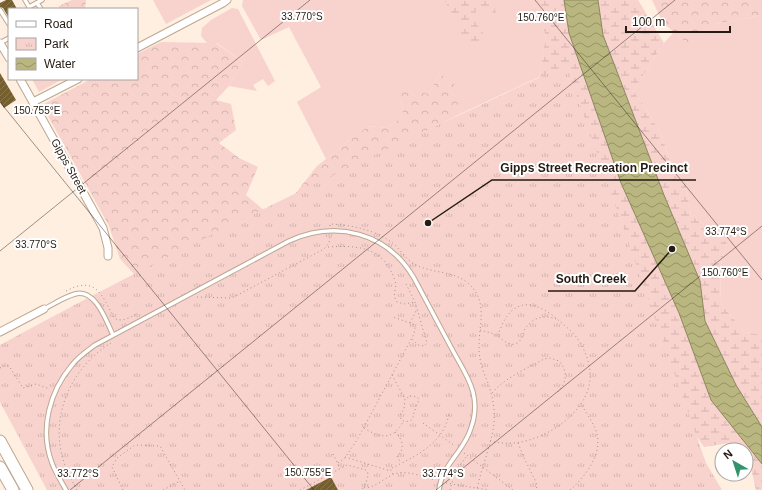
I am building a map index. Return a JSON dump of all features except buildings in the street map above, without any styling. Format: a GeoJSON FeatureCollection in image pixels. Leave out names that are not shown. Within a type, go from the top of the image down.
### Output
{"type":"FeatureCollection","features":[{"type":"Feature","properties":{"kind":"main road"},"geometry":{"type":"LineString","coordinates":[[0,441],[27,490]]}},
{"type":"Feature","properties":{"kind":"main road"},"geometry":{"type":"LineString","coordinates":[[0,467],[13,490]]}},
{"type":"Feature","properties":{"kind":"street"},"geometry":{"type":"LineString","coordinates":[[138,47],[227,0]]}},
{"type":"Feature","properties":{"kind":"street"},"geometry":{"type":"LineString","coordinates":[[0,43],[8,56]]}},
{"type":"Feature","properties":{"kind":"street","name":"Gipps Street"},"geometry":{"type":"LineString","coordinates":[[21,80],[103,228],[108,248],[108,256]]}},
{"type":"Feature","properties":{"kind":"street"},"geometry":{"type":"LineString","coordinates":[[33,102],[76,80]]}},
{"type":"Feature","properties":{"kind":"street"},"geometry":{"type":"LineString","coordinates":[[0,332],[44,309]]}},
{"type":"Feature","properties":{"kind":"lane"},"geometry":{"type":"LineString","coordinates":[[25,0],[29,8],[42,0]]}},
{"type":"Feature","properties":{"kind":"lane"},"geometry":{"type":"LineString","coordinates":[[37,3],[40,8]]}},
{"type":"Feature","properties":{"kind":"lane"},"geometry":{"type":"LineString","coordinates":[[0,10],[8,22]]}},
{"type":"Feature","properties":{"kind":"lane"},"geometry":{"type":"LineString","coordinates":[[66,490],[51,462],[47,438],[48,414],[55,391],[72,364],[95,345],[289,241],[307,234],[330,230],[350,232],[373,239],[391,250],[409,270],[469,381],[473,391],[475,409],[472,427],[469,434],[445,469],[440,481],[439,490]]}},
{"type":"Feature","properties":{"kind":"lane"},"geometry":{"type":"LineString","coordinates":[[44,309],[76,293],[85,293],[91,296],[96,302],[113,335]]}},
{"type":"Feature","properties":{"kind":"path"},"geometry":{"type":"LineString","coordinates":[[327,247],[330,240],[330,224],[352,226],[368,231],[393,244],[416,265],[457,276],[472,287],[480,301],[482,312],[479,356],[492,394],[494,407],[494,421],[478,489]]}},
{"type":"Feature","properties":{"kind":"path"},"geometry":{"type":"LineString","coordinates":[[195,298],[232,298],[327,247],[355,247],[375,254],[383,260],[395,282],[393,295],[397,302],[404,304],[415,302]]}},
{"type":"Feature","properties":{"kind":"path"},"geometry":{"type":"LineString","coordinates":[[406,284],[415,302],[427,343],[424,346],[418,345],[412,339]]}},
{"type":"Feature","properties":{"kind":"path"},"geometry":{"type":"LineString","coordinates":[[66,291],[77,285],[91,286],[99,291],[114,318],[121,320],[137,314],[141,320]]}},
{"type":"Feature","properties":{"kind":"path"},"geometry":{"type":"LineString","coordinates":[[490,441],[504,444],[518,443],[535,439],[554,429],[568,418],[581,404],[587,394],[590,384],[590,374],[587,361],[577,338],[552,315],[536,307],[523,305],[514,309],[507,316],[501,326],[498,336]]}},
{"type":"Feature","properties":{"kind":"path"},"geometry":{"type":"LineString","coordinates":[[410,323],[417,308]]}},
{"type":"Feature","properties":{"kind":"path"},"geometry":{"type":"LineString","coordinates":[[338,463],[345,457],[364,428],[412,339],[415,328],[414,326],[410,323],[392,317]]}},
{"type":"Feature","properties":{"kind":"path"},"geometry":{"type":"LineString","coordinates":[[480,330],[498,336],[508,343],[516,343],[521,339],[524,330],[529,324],[538,318],[548,317],[558,320]]}},
{"type":"Feature","properties":{"kind":"path"},"geometry":{"type":"LineString","coordinates":[[77,490],[67,470],[62,455],[59,427],[62,408],[72,384],[83,367],[97,353],[112,342]]}},
{"type":"Feature","properties":{"kind":"path"},"geometry":{"type":"LineString","coordinates":[[492,394],[500,384],[510,377],[544,359],[550,358],[560,361],[565,370],[566,376],[558,392]]}},
{"type":"Feature","properties":{"kind":"path"},"geometry":{"type":"LineString","coordinates":[[0,368],[9,366],[23,388],[36,384],[55,391]]}},
{"type":"Feature","properties":{"kind":"path"},"geometry":{"type":"LineString","coordinates":[[392,375],[405,399],[404,409],[400,417],[403,422]]}},
{"type":"Feature","properties":{"kind":"path"},"geometry":{"type":"LineString","coordinates":[[364,428],[379,436],[389,435],[395,432],[403,422],[412,420],[415,415],[414,410],[419,402],[417,398],[412,395],[405,399]]}},
{"type":"Feature","properties":{"kind":"path"},"geometry":{"type":"LineString","coordinates":[[570,490],[588,470],[595,457],[598,447],[596,430],[581,404]]}},
{"type":"Feature","properties":{"kind":"path"},"geometry":{"type":"LineString","coordinates":[[345,457],[387,470],[390,469],[428,448],[444,427],[449,414]]}},
{"type":"Feature","properties":{"kind":"path"},"geometry":{"type":"LineString","coordinates":[[423,423],[513,490]]}},
{"type":"Feature","properties":{"kind":"path"},"geometry":{"type":"LineString","coordinates":[[395,432],[399,436],[403,446],[401,452],[397,456],[401,463]]}},
{"type":"Feature","properties":{"kind":"path"},"geometry":{"type":"LineString","coordinates":[[518,443],[536,482],[537,490]]}},
{"type":"Feature","properties":{"kind":"path"},"geometry":{"type":"LineString","coordinates":[[123,490],[112,467],[117,458],[135,445],[160,446],[184,490]]}},
{"type":"Feature","properties":{"kind":"path"},"geometry":{"type":"LineString","coordinates":[[333,454],[340,468]]}},
{"type":"Feature","properties":{"kind":"path"},"geometry":{"type":"LineString","coordinates":[[450,490],[458,467],[467,456]]}},
{"type":"Feature","properties":{"kind":"path"},"geometry":{"type":"LineString","coordinates":[[300,490],[347,465],[366,470],[368,475],[362,490]]}},
{"type":"Feature","properties":{"kind":"path"},"geometry":{"type":"LineString","coordinates":[[390,469],[393,475]]}},
{"type":"Feature","properties":{"kind":"path"},"geometry":{"type":"LineString","coordinates":[[364,487],[370,487],[397,473],[407,473],[451,484],[488,490]]}},
{"type":"Feature","properties":{"kind":"path"},"geometry":{"type":"LineString","coordinates":[[163,490],[180,481]]}},
{"type":"Feature","properties":{"kind":"green space"},"geometry":{"type":"Polygon","coordinates":[[[72,0],[86,0],[85,8],[59,8],[59,6],[72,0]]]}},
{"type":"Feature","properties":{"kind":"green space"},"geometry":{"type":"Polygon","coordinates":[[[153,0],[211,0],[166,24],[153,0]]]}},
{"type":"Feature","properties":{"kind":"green space"},"geometry":{"type":"Polygon","coordinates":[[[243,0],[531,0],[546,36],[539,77],[460,114],[457,100],[439,74],[429,94],[401,97],[403,116],[387,128],[368,126],[326,159],[297,102],[321,87],[289,27],[261,40],[242,6],[243,0]]]}},
{"type":"Feature","properties":{"kind":"green space"},"geometry":{"type":"Polygon","coordinates":[[[444,0],[493,0],[496,14],[491,16],[493,11],[491,8],[489,9],[477,6],[475,13],[476,20],[483,33],[482,41],[467,42],[462,37],[458,24],[444,0]]]}},
{"type":"Feature","properties":{"kind":"green space"},"geometry":{"type":"Polygon","coordinates":[[[531,0],[638,0],[664,43],[633,91],[645,107],[662,136],[672,168],[686,185],[691,215],[727,243],[720,268],[721,304],[745,332],[762,335],[762,490],[756,490],[754,481],[754,442],[714,442],[714,445],[704,447],[690,427],[539,77],[546,36],[531,0]]]}},
{"type":"Feature","properties":{"kind":"green space"},"geometry":{"type":"Polygon","coordinates":[[[652,0],[762,0],[762,15],[715,24],[691,46],[663,23],[652,0]]]}},
{"type":"Feature","properties":{"kind":"green space"},"geometry":{"type":"Polygon","coordinates":[[[232,8],[238,9],[275,81],[268,86],[263,79],[253,85],[257,91],[229,86],[243,62],[217,43],[207,43],[201,36],[202,28],[211,20],[232,8]]]}},
{"type":"Feature","properties":{"kind":"green space"},"geometry":{"type":"Polygon","coordinates":[[[762,15],[762,335],[745,332],[721,304],[720,268],[727,243],[691,215],[686,185],[672,168],[662,136],[645,107],[633,91],[664,43],[674,32],[691,45],[715,24],[762,15]]]}},
{"type":"Feature","properties":{"kind":"green space"},"geometry":{"type":"Polygon","coordinates":[[[161,42],[216,43],[243,62],[229,86],[216,100],[231,104],[236,130],[219,143],[239,158],[258,167],[246,195],[266,212],[135,275],[120,259],[109,226],[42,105],[89,80],[138,80],[138,54],[161,42]]]}},
{"type":"Feature","properties":{"kind":"green space"},"geometry":{"type":"Polygon","coordinates":[[[566,65],[706,463],[714,476],[714,482],[717,482],[722,490],[47,490],[0,402],[0,345],[210,235],[566,65]]]}},
{"type":"Feature","properties":{"kind":"green space"},"geometry":{"type":"Polygon","coordinates":[[[439,74],[454,83],[460,114],[288,203],[317,166],[368,126],[387,128],[403,116],[401,97],[402,87],[429,94],[439,74]]]}},
{"type":"Feature","properties":{"kind":"green space"},"geometry":{"type":"Polygon","coordinates":[[[33,80],[61,80],[39,92],[33,80]]]}},
{"type":"Feature","properties":{"kind":"water"},"geometry":{"type":"Polygon","coordinates":[[[564,0],[598,0],[603,35],[664,195],[700,281],[705,321],[736,385],[762,427],[762,464],[754,454],[754,442],[744,442],[711,400],[679,313],[621,183],[569,33],[564,0]]]}},
{"type":"Feature","properties":{"kind":"place","name":"Gipps Street Recreation Precinct"},"geometry":{"type":"Point","coordinates":[428,223]}},
{"type":"Feature","properties":{"kind":"place","name":"South Creek"},"geometry":{"type":"Point","coordinates":[672,249]}}]}
